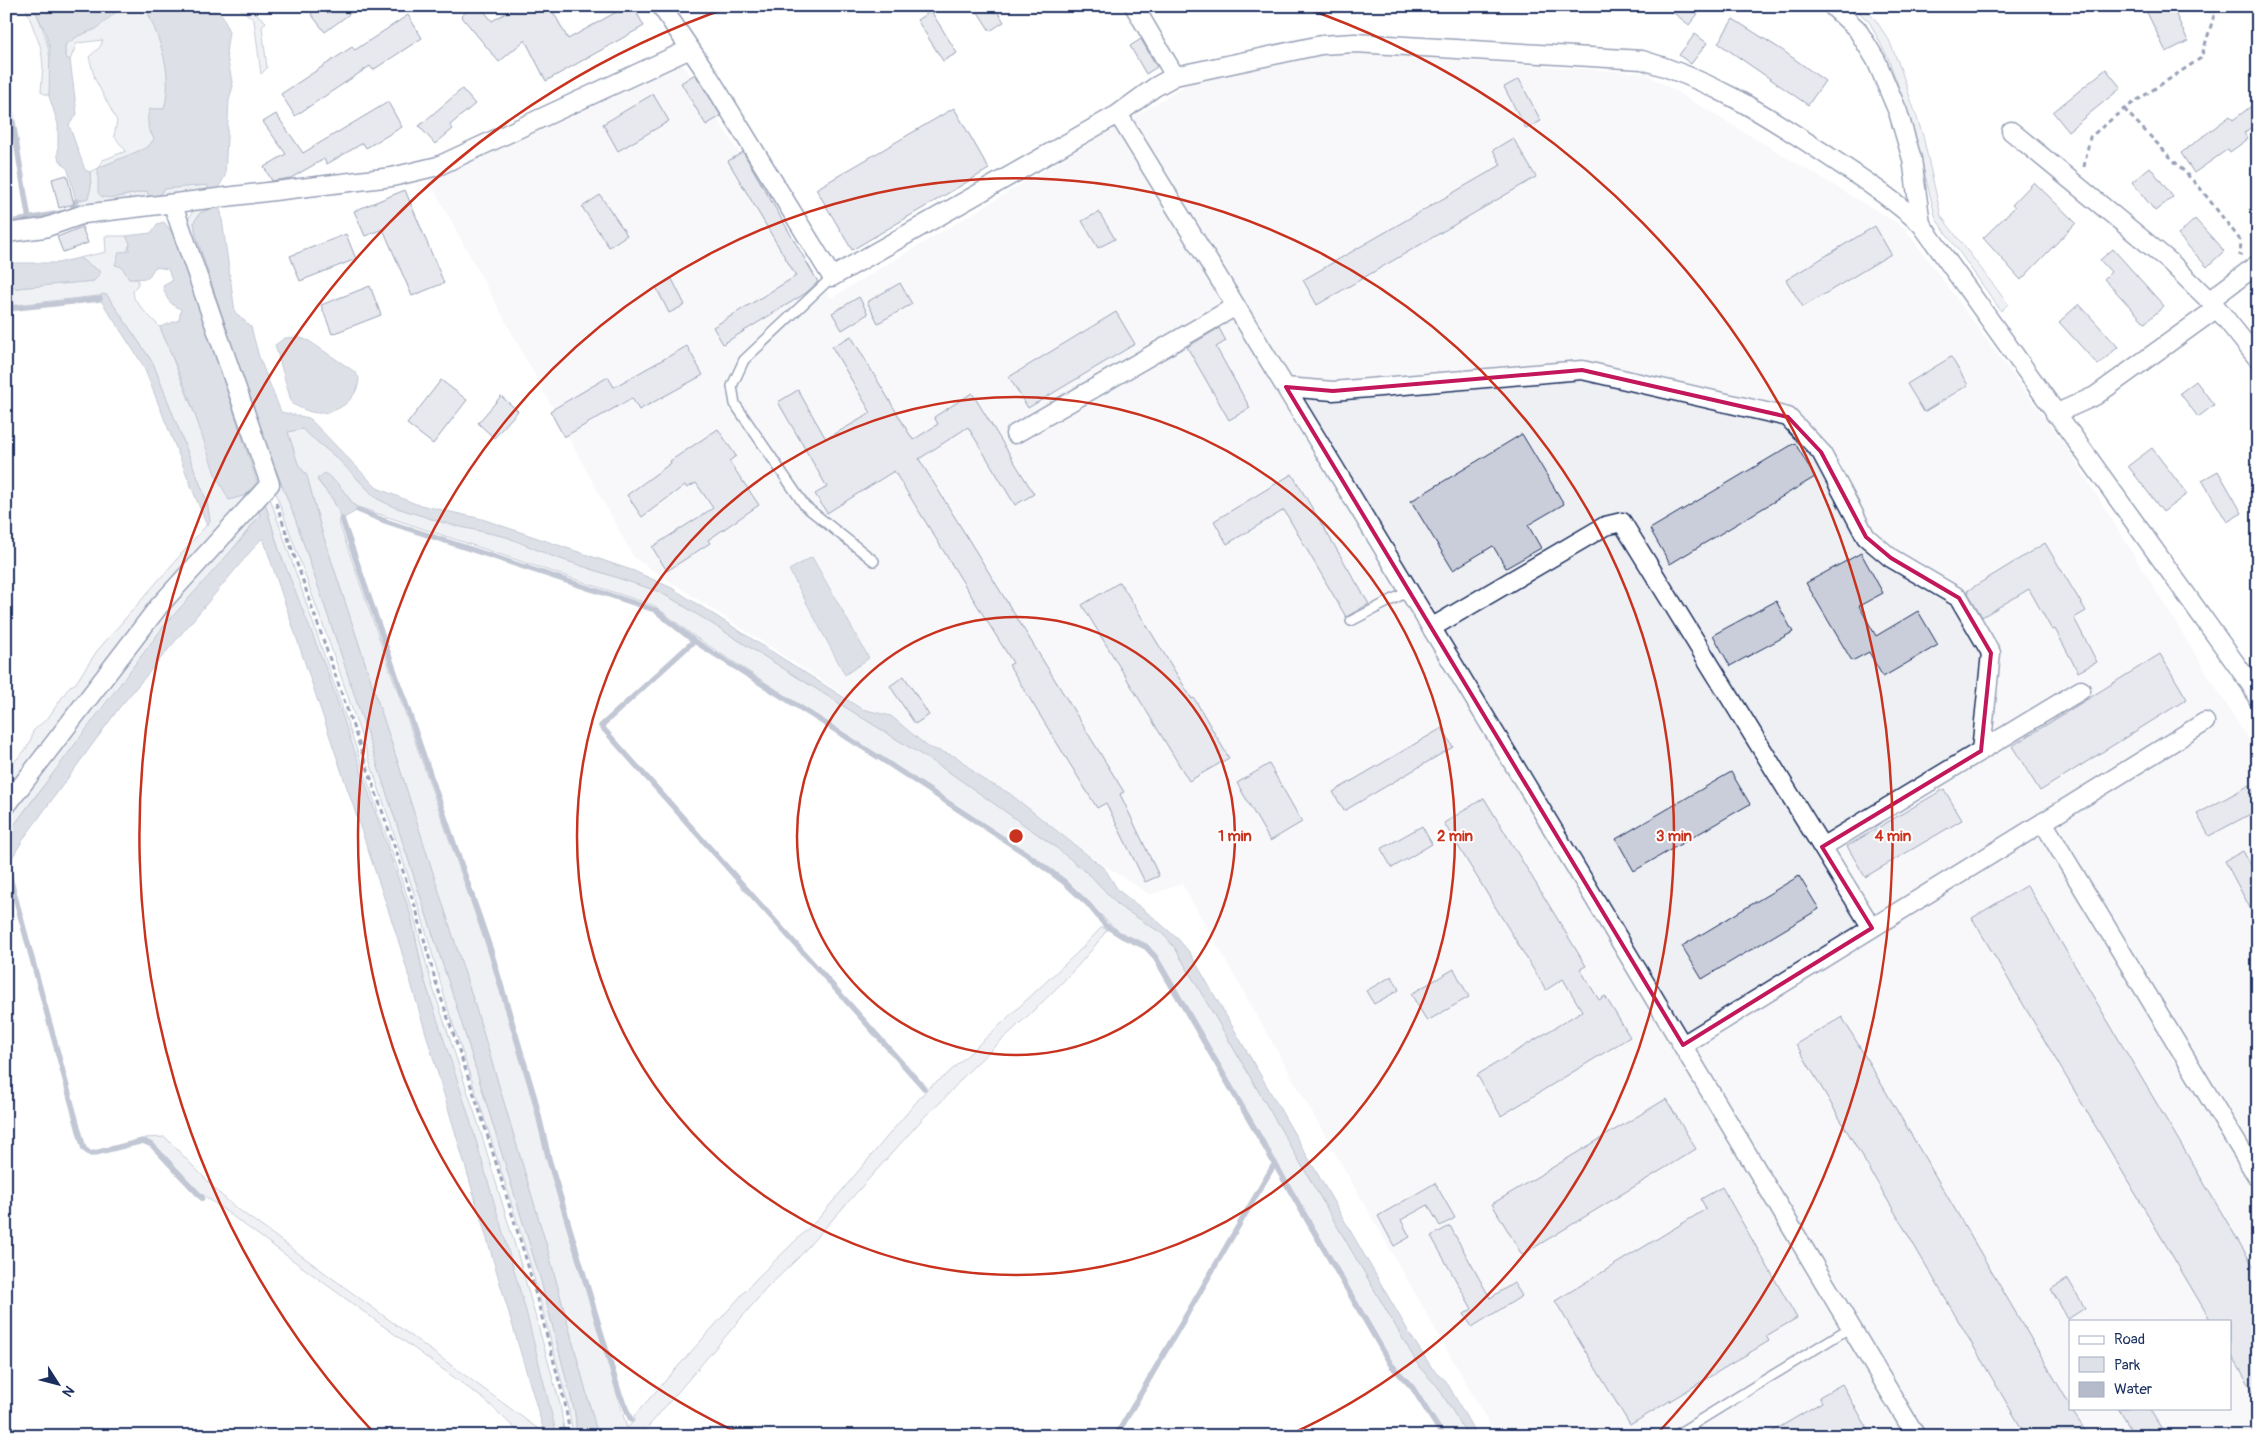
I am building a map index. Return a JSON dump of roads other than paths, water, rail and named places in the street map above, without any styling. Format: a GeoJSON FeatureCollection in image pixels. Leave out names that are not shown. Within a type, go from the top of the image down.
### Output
{"type":"FeatureCollection","features":[{"type":"Feature","properties":{"kind":"street"},"geometry":{"type":"LineString","coordinates":[[661,6],[706,72],[832,277],[1118,114],[1155,87],[1175,76],[1321,46],[1356,43],[1642,60],[1677,69],[1760,111],[1896,202],[1921,224],[2055,414],[2251,684],[2258,699]]}},
{"type":"Feature","properties":{"kind":"street"},"geometry":{"type":"LineString","coordinates":[[1134,6],[1175,76]]}},
{"type":"Feature","properties":{"kind":"street"},"geometry":{"type":"LineString","coordinates":[[1832,6],[1857,28],[1876,60],[1898,112],[1912,159],[1921,224]]}},
{"type":"Feature","properties":{"kind":"street"},"geometry":{"type":"LineString","coordinates":[[6,233],[44,228],[84,214],[173,205],[392,177],[438,166],[690,49]]}},
{"type":"Feature","properties":{"kind":"street"},"geometry":{"type":"LineString","coordinates":[[1118,114],[1286,387],[1916,1436]]}},
{"type":"Feature","properties":{"kind":"street"},"geometry":{"type":"LineString","coordinates":[[2011,131],[2169,261],[2214,304],[2258,359]]}},
{"type":"Feature","properties":{"kind":"street"},"geometry":{"type":"LineString","coordinates":[[6,806],[159,606],[270,484],[173,205]]}},
{"type":"Feature","properties":{"kind":"street"},"geometry":{"type":"LineString","coordinates":[[2055,414],[2096,396],[2214,304],[2238,279],[2258,264]]}},
{"type":"Feature","properties":{"kind":"street"},"geometry":{"type":"LineString","coordinates":[[1015,434],[1236,306]]}},
{"type":"Feature","properties":{"kind":"street"},"geometry":{"type":"LineString","coordinates":[[1286,387],[1333,390],[1582,370],[1788,418],[1821,452],[1866,536],[1891,558],[1959,598],[1991,653],[1981,751]]}},
{"type":"Feature","properties":{"kind":"street"},"geometry":{"type":"LineString","coordinates":[[1431,628],[1605,526],[1622,522],[1872,928]]}},
{"type":"Feature","properties":{"kind":"street"},"geometry":{"type":"LineString","coordinates":[[1822,847],[2081,690]]}},
{"type":"Feature","properties":{"kind":"street"},"geometry":{"type":"LineString","coordinates":[[1683,1046],[2205,722]]}},
{"type":"Feature","properties":{"kind":"street"},"geometry":{"type":"LineString","coordinates":[[2043,822],[2258,1178]]}},
{"type":"Feature","properties":{"kind":"lane"},"geometry":{"type":"LineString","coordinates":[[832,277],[744,360],[732,386],[735,404],[805,506],[874,561]]}},
{"type":"Feature","properties":{"kind":"lane"},"geometry":{"type":"LineString","coordinates":[[1351,621],[1409,591]]}},
{"type":"Feature","properties":{"kind":"lane"},"geometry":{"type":"LineString","coordinates":[[1679,1433],[1851,1327]]}},
{"type":"Feature","properties":{"kind":"water"},"geometry":{"type":"Polygon","coordinates":[[[33,6],[123,6],[96,29],[78,36],[65,45],[65,57],[70,60],[77,114],[69,125],[85,170],[90,172],[91,187],[88,198],[76,201],[68,170],[58,158],[58,124],[49,96],[50,49],[46,33],[33,6]]]}},
{"type":"Feature","properties":{"kind":"water"},"geometry":{"type":"Polygon","coordinates":[[[141,6],[209,6],[223,16],[229,32],[226,52],[233,86],[229,100],[225,176],[217,190],[210,191],[207,185],[164,189],[160,195],[149,198],[147,191],[113,198],[102,197],[98,193],[98,168],[148,147],[154,139],[148,121],[150,109],[164,109],[167,96],[164,57],[146,8],[141,6]]]}},
{"type":"Feature","properties":{"kind":"water"},"geometry":{"type":"Polygon","coordinates":[[[218,206],[221,212],[235,312],[251,327],[259,357],[281,412],[309,418],[377,488],[416,504],[482,519],[634,571],[672,588],[862,709],[891,716],[928,747],[957,757],[982,779],[1009,793],[1105,869],[1118,890],[1179,940],[1190,953],[1411,1336],[1432,1368],[1446,1381],[1477,1436],[1468,1436],[1438,1387],[1420,1368],[1175,948],[1163,934],[1119,906],[1091,876],[1053,845],[949,772],[674,600],[657,591],[552,556],[507,537],[448,524],[394,507],[376,498],[339,460],[302,429],[288,432],[298,464],[307,476],[322,532],[477,1012],[547,1247],[598,1436],[577,1436],[575,1413],[541,1281],[458,1011],[345,666],[295,518],[255,417],[196,235],[194,222],[200,213],[218,206]]]}},
{"type":"Feature","properties":{"kind":"water"},"geometry":{"type":"Polygon","coordinates":[[[164,222],[172,232],[188,273],[257,482],[246,495],[229,500],[215,474],[189,397],[160,327],[179,320],[181,309],[171,303],[164,291],[163,286],[172,281],[168,269],[155,267],[148,278],[129,279],[122,267],[115,265],[119,252],[129,251],[130,243],[126,236],[151,233],[157,224],[164,222]]]}},
{"type":"Feature","properties":{"kind":"water"},"geometry":{"type":"Polygon","coordinates":[[[79,258],[101,272],[94,281],[6,289],[6,263],[58,263],[79,258]]]}},
{"type":"Feature","properties":{"kind":"water"},"geometry":{"type":"Polygon","coordinates":[[[102,294],[107,295],[153,363],[207,502],[210,521],[207,526],[143,365],[100,299],[102,294]]]}},
{"type":"Feature","properties":{"kind":"water"},"geometry":{"type":"Polygon","coordinates":[[[298,337],[309,341],[355,372],[359,378],[356,391],[352,397],[336,410],[314,413],[292,404],[275,345],[285,338],[298,337]]]}},
{"type":"Feature","properties":{"kind":"water"},"geometry":{"type":"Polygon","coordinates":[[[325,473],[338,484],[358,510],[342,519],[333,500],[317,479],[325,473]]]}},
{"type":"Feature","properties":{"kind":"water"},"geometry":{"type":"Polygon","coordinates":[[[263,496],[279,550],[328,674],[411,916],[424,979],[467,1110],[526,1311],[557,1436],[551,1436],[544,1431],[397,936],[264,541],[261,539],[119,708],[24,838],[6,868],[6,836],[163,627],[240,541],[260,515],[257,503],[263,496]]]}},
{"type":"Feature","properties":{"kind":"water"},"geometry":{"type":"Polygon","coordinates":[[[812,557],[869,658],[845,675],[789,570],[812,557]]]}},
{"type":"Feature","properties":{"kind":"waterway"},"geometry":{"type":"LineString","coordinates":[[6,80],[29,220]]}},
{"type":"Feature","properties":{"kind":"waterway"},"geometry":{"type":"LineString","coordinates":[[6,223],[71,211],[76,201]]}},
{"type":"Feature","properties":{"kind":"waterway"},"geometry":{"type":"LineString","coordinates":[[6,309],[100,299]]}},
{"type":"Feature","properties":{"kind":"waterway"},"geometry":{"type":"LineString","coordinates":[[358,510],[385,521],[655,610],[694,641],[886,762],[1026,854],[1064,882],[1089,905],[1105,925],[1122,936],[1146,947],[1155,957],[1391,1365],[1412,1387],[1443,1436]]}},
{"type":"Feature","properties":{"kind":"waterway"},"geometry":{"type":"LineString","coordinates":[[342,519],[490,948],[535,1099],[549,1159],[619,1392],[631,1420]]}},
{"type":"Feature","properties":{"kind":"waterway"},"geometry":{"type":"LineString","coordinates":[[694,641],[601,726],[924,1088]]}},
{"type":"Feature","properties":{"kind":"waterway"},"geometry":{"type":"LineString","coordinates":[[7,867],[84,1149],[91,1154],[143,1141],[152,1145],[202,1198]]}},
{"type":"Feature","properties":{"kind":"waterway"},"geometry":{"type":"LineString","coordinates":[[1116,1436],[1275,1163]]}}]}
